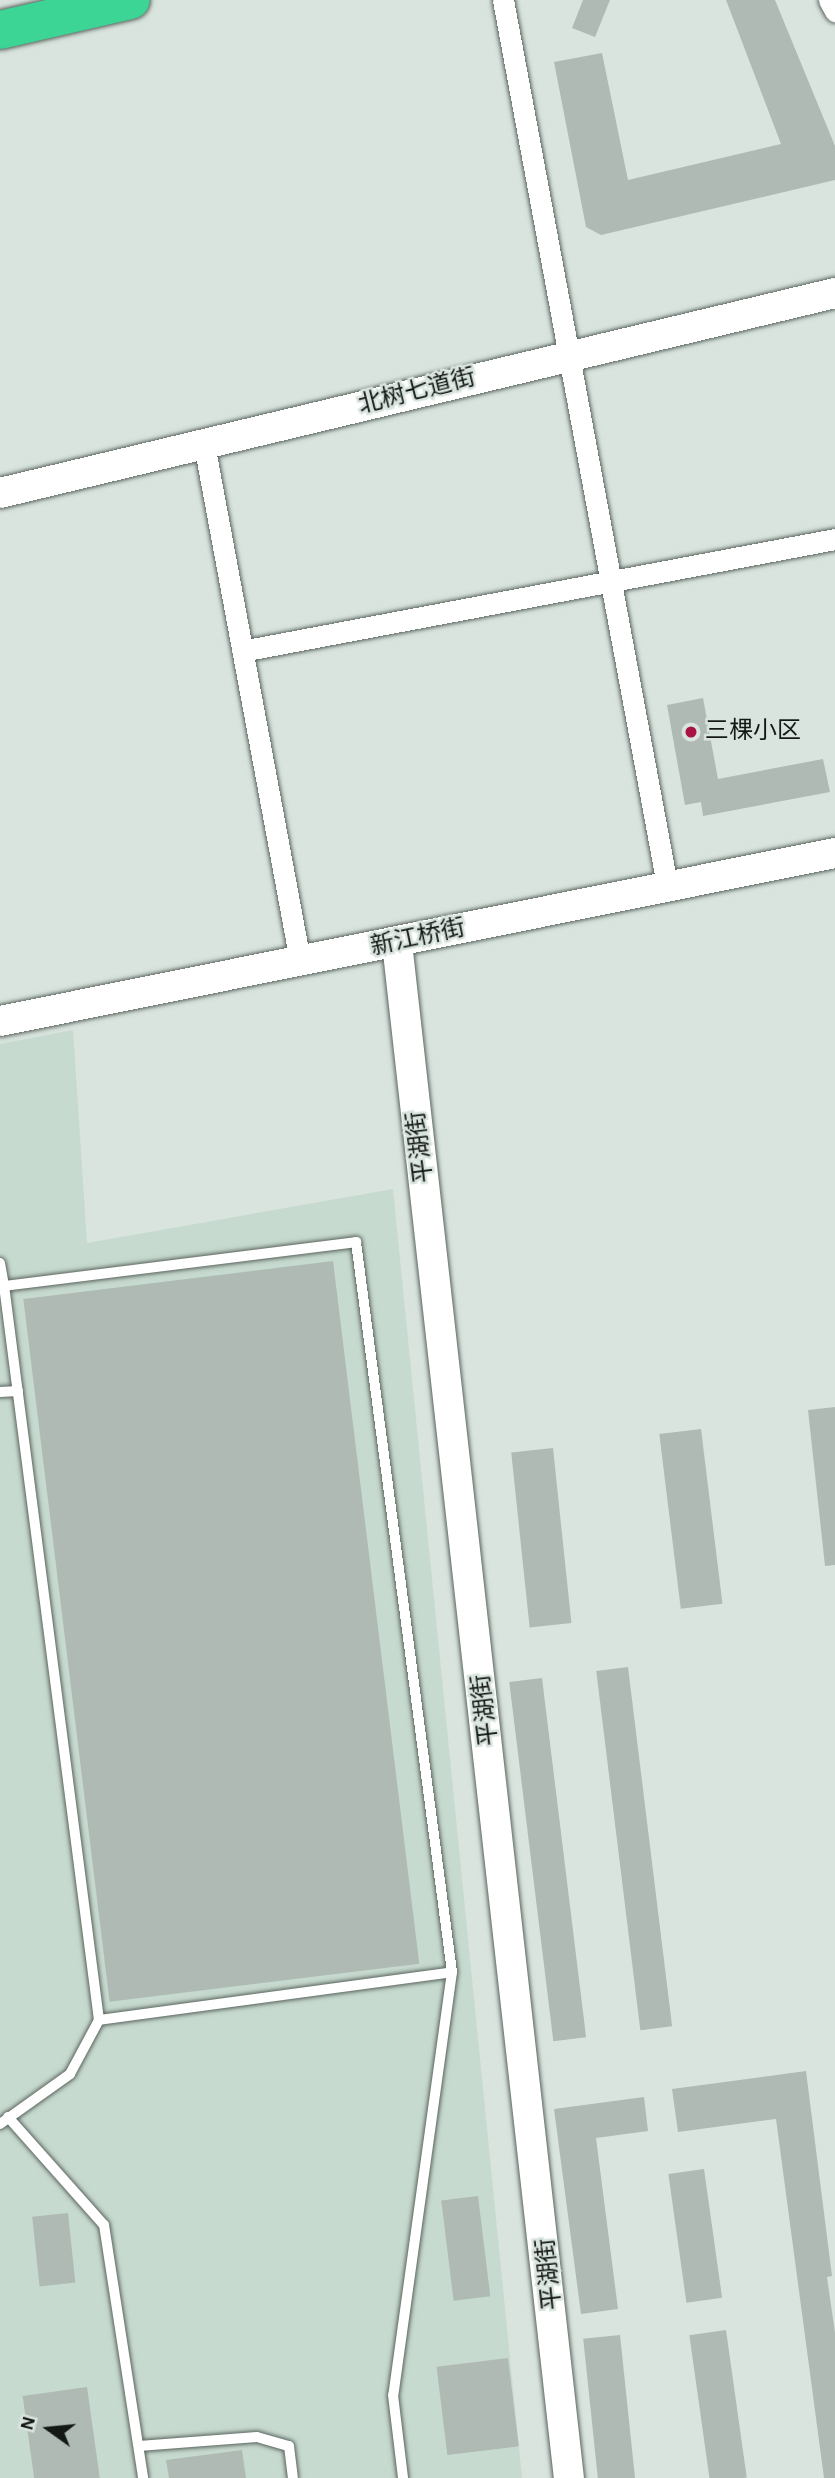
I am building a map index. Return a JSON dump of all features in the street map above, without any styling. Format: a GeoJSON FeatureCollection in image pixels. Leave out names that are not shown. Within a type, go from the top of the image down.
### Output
{"type":"FeatureCollection","features":[{"type":"Feature","properties":{"kind":"highway"},"geometry":{"type":"LineString","coordinates":[[0,30],[131,0]]}},
{"type":"Feature","properties":{"kind":"street"},"geometry":{"type":"LineString","coordinates":[[503,0],[565,349],[667,885]]}},
{"type":"Feature","properties":{"kind":"street"},"geometry":{"type":"LineString","coordinates":[[829,0],[835,10]]}},
{"type":"Feature","properties":{"kind":"street","name":"北树七道街"},"geometry":{"type":"LineString","coordinates":[[0,493],[204,444],[835,275]]}},
{"type":"Feature","properties":{"kind":"street","name":"北树七道街"},"geometry":{"type":"LineString","coordinates":[[0,474],[565,349],[835,293]]}},
{"type":"Feature","properties":{"kind":"street"},"geometry":{"type":"LineString","coordinates":[[204,444],[247,650],[300,961]]}},
{"type":"Feature","properties":{"kind":"street"},"geometry":{"type":"LineString","coordinates":[[247,650],[608,579],[835,539]]}},
{"type":"Feature","properties":{"kind":"street","name":"新江桥街"},"geometry":{"type":"LineString","coordinates":[[0,1021],[835,853]]}},
{"type":"Feature","properties":{"kind":"street","name":"平湖街"},"geometry":{"type":"LineString","coordinates":[[397,943],[569,2478]]}},
{"type":"Feature","properties":{"kind":"lane"},"geometry":{"type":"LineString","coordinates":[[4,1286],[356,1242],[452,1972],[393,2395],[403,2478]]}},
{"type":"Feature","properties":{"kind":"lane"},"geometry":{"type":"LineString","coordinates":[[0,1263],[99,2020],[70,2074],[4,2120],[104,2225],[143,2478]]}},
{"type":"Feature","properties":{"kind":"lane"},"geometry":{"type":"LineString","coordinates":[[0,1392],[18,1391]]}},
{"type":"Feature","properties":{"kind":"lane"},"geometry":{"type":"LineString","coordinates":[[99,2020],[452,1972]]}},
{"type":"Feature","properties":{"kind":"lane"},"geometry":{"type":"LineString","coordinates":[[139,2446],[257,2437],[289,2446],[293,2478]]}},
{"type":"Feature","properties":{"kind":"shaded area"},"geometry":{"type":"Polygon","coordinates":[[[73,1030],[87,1243],[393,1189],[522,2478],[0,2478],[0,1044],[73,1030]]]}},
{"type":"Feature","properties":{"kind":"building"},"geometry":{"type":"Polygon","coordinates":[[[583,0],[610,0],[595,37],[572,28],[583,0]]]}},
{"type":"Feature","properties":{"kind":"building"},"geometry":{"type":"Polygon","coordinates":[[[726,0],[775,0],[835,146],[835,180],[601,235],[586,227],[554,62],[602,53],[628,180],[781,144],[726,0]]]}},
{"type":"Feature","properties":{"kind":"building","name":"三棵小区"},"geometry":{"type":"Polygon","coordinates":[[[703,698],[718,779],[823,759],[830,792],[703,816],[701,802],[685,805],[667,705],[703,698]]]}},
{"type":"Feature","properties":{"kind":"building"},"geometry":{"type":"Polygon","coordinates":[[[333,1261],[419,1964],[110,2002],[23,1299],[333,1261]]]}},
{"type":"Feature","properties":{"kind":"building"},"geometry":{"type":"Polygon","coordinates":[[[835,1407],[835,1565],[825,1566],[808,1410],[835,1407]]]}},
{"type":"Feature","properties":{"kind":"building"},"geometry":{"type":"Polygon","coordinates":[[[701,1429],[722,1604],[681,1609],[659,1434],[701,1429]]]}},
{"type":"Feature","properties":{"kind":"building"},"geometry":{"type":"Polygon","coordinates":[[[553,1448],[571,1623],[530,1627],[511,1452],[553,1448]]]}},
{"type":"Feature","properties":{"kind":"building"},"geometry":{"type":"Polygon","coordinates":[[[628,1667],[672,2026],[640,2030],[596,1671],[628,1667]]]}},
{"type":"Feature","properties":{"kind":"building"},"geometry":{"type":"Polygon","coordinates":[[[542,1678],[586,2037],[553,2041],[509,1682],[542,1678]]]}},
{"type":"Feature","properties":{"kind":"building"},"geometry":{"type":"Polygon","coordinates":[[[806,2071],[832,2276],[827,2277],[835,2333],[835,2478],[824,2478],[776,2119],[678,2132],[672,2089],[806,2071]]]}},
{"type":"Feature","properties":{"kind":"building"},"geometry":{"type":"Polygon","coordinates":[[[644,2097],[648,2131],[596,2138],[618,2309],[581,2314],[554,2109],[644,2097]]]}},
{"type":"Feature","properties":{"kind":"building"},"geometry":{"type":"Polygon","coordinates":[[[704,2169],[722,2298],[686,2303],[668,2174],[704,2169]]]}},
{"type":"Feature","properties":{"kind":"building"},"geometry":{"type":"Polygon","coordinates":[[[478,2196],[490,2296],[454,2301],[441,2201],[478,2196]]]}},
{"type":"Feature","properties":{"kind":"building"},"geometry":{"type":"Polygon","coordinates":[[[68,2213],[75,2283],[40,2286],[32,2217],[68,2213]]]}},
{"type":"Feature","properties":{"kind":"building"},"geometry":{"type":"Polygon","coordinates":[[[726,2330],[747,2478],[709,2478],[689,2335],[726,2330]]]}},
{"type":"Feature","properties":{"kind":"building"},"geometry":{"type":"Polygon","coordinates":[[[620,2335],[635,2478],[598,2478],[583,2339],[620,2335]]]}},
{"type":"Feature","properties":{"kind":"building"},"geometry":{"type":"Polygon","coordinates":[[[508,2358],[519,2446],[447,2455],[437,2367],[508,2358]]]}},
{"type":"Feature","properties":{"kind":"building"},"geometry":{"type":"Polygon","coordinates":[[[87,2387],[100,2478],[34,2478],[23,2396],[87,2387]]]}},
{"type":"Feature","properties":{"kind":"building"},"geometry":{"type":"Polygon","coordinates":[[[242,2450],[246,2478],[169,2478],[166,2460],[242,2450]]]}},
{"type":"Feature","properties":{"kind":"place","name":"三棵小区"},"geometry":{"type":"Point","coordinates":[691,732]}}]}
